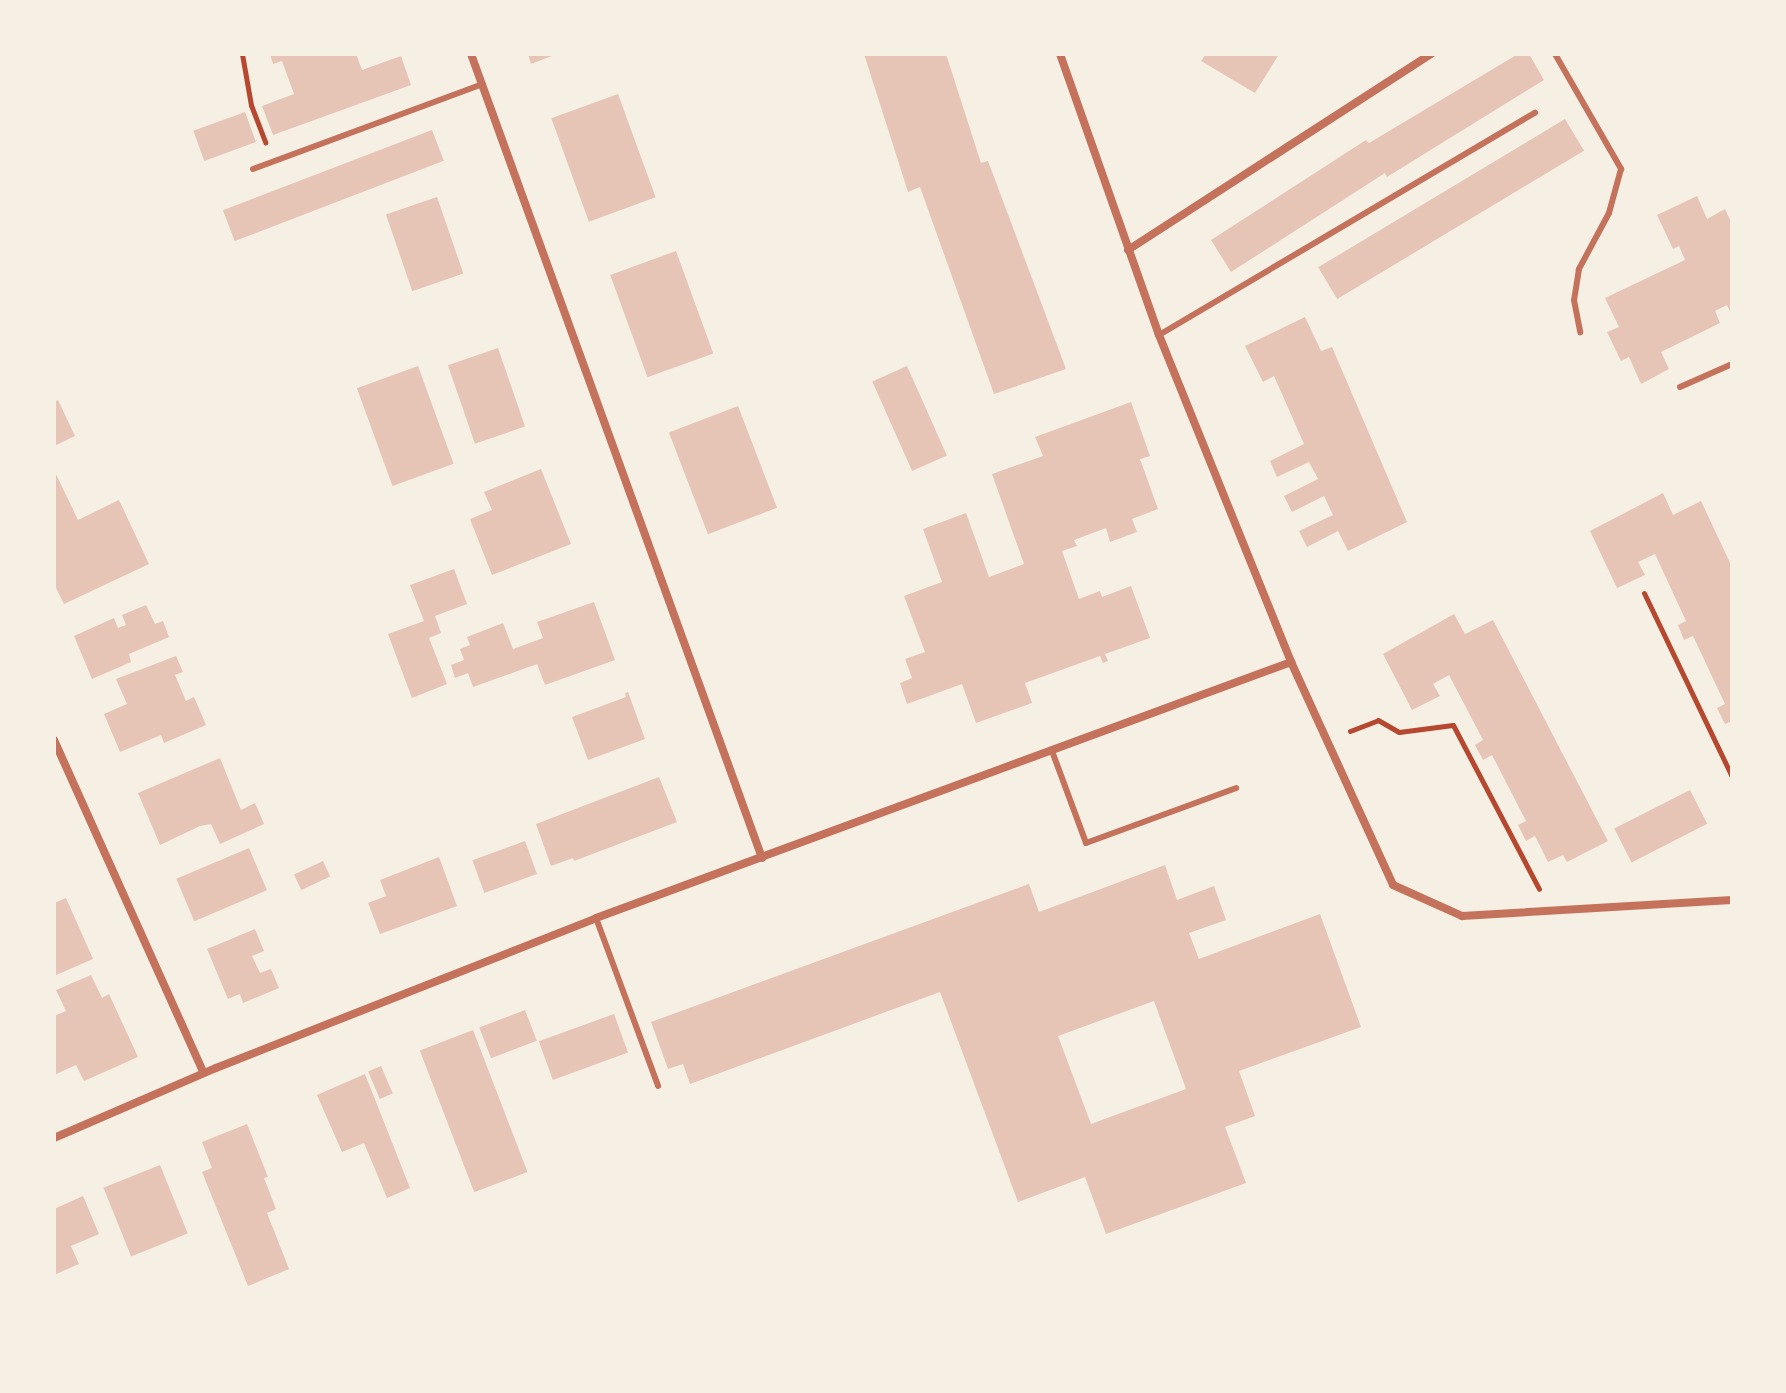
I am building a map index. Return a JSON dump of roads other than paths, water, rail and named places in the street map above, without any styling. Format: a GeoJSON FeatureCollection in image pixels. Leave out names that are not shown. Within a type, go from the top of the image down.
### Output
{"type":"FeatureCollection","features":[{"type":"Feature","properties":{"kind":"street"},"geometry":{"type":"LineString","coordinates":[[471,54],[762,858]]}},
{"type":"Feature","properties":{"kind":"street"},"geometry":{"type":"LineString","coordinates":[[1060,54],[1159,335],[1291,662],[1393,885],[1462,916],[1732,900]]}},
{"type":"Feature","properties":{"kind":"street"},"geometry":{"type":"LineString","coordinates":[[1128,250],[1431,54]]}},
{"type":"Feature","properties":{"kind":"street"},"geometry":{"type":"LineString","coordinates":[[54,1138],[204,1073],[596,918],[1291,662]]}},
{"type":"Feature","properties":{"kind":"street"},"geometry":{"type":"LineString","coordinates":[[54,740],[204,1073]]}},
{"type":"Feature","properties":{"kind":"lane"},"geometry":{"type":"LineString","coordinates":[[1555,54],[1621,169],[1609,213],[1579,269],[1574,300],[1580,332]]}},
{"type":"Feature","properties":{"kind":"lane"},"geometry":{"type":"LineString","coordinates":[[253,169],[483,84]]}},
{"type":"Feature","properties":{"kind":"lane"},"geometry":{"type":"LineString","coordinates":[[1159,335],[1535,113]]}},
{"type":"Feature","properties":{"kind":"lane"},"geometry":{"type":"LineString","coordinates":[[1680,387],[1732,364]]}},
{"type":"Feature","properties":{"kind":"lane"},"geometry":{"type":"LineString","coordinates":[[1052,751],[1086,843],[1236,788]]}},
{"type":"Feature","properties":{"kind":"lane"},"geometry":{"type":"LineString","coordinates":[[596,918],[658,1086]]}}]}
